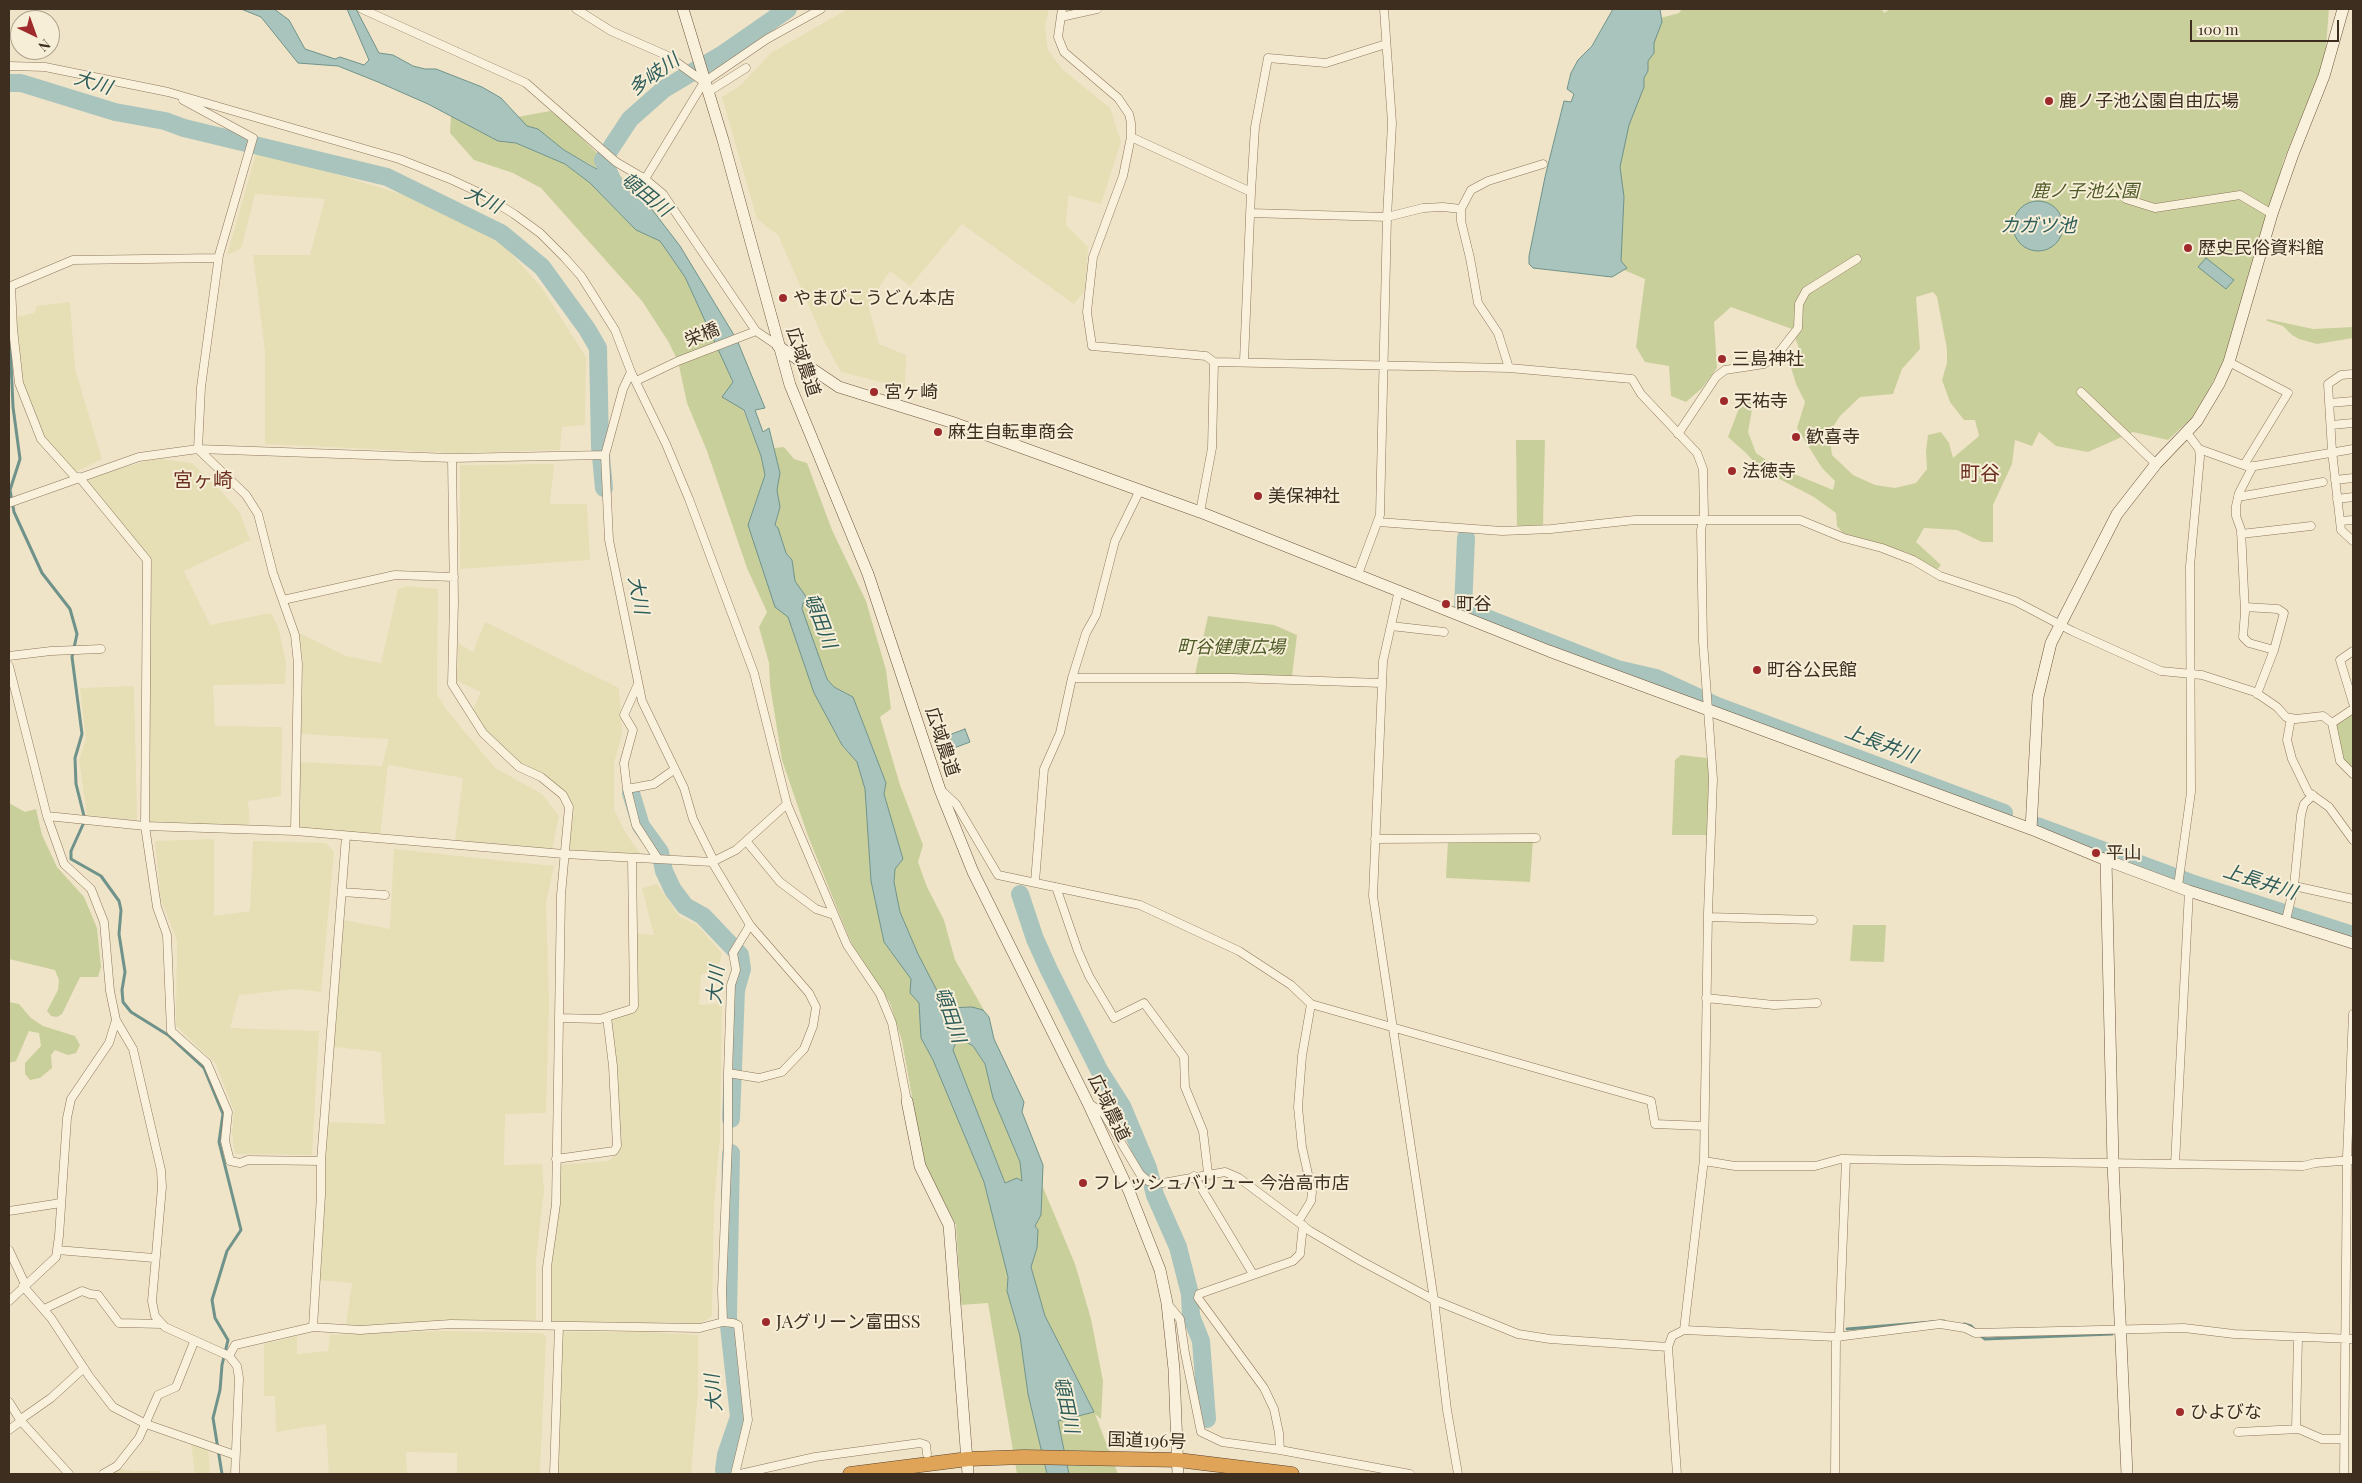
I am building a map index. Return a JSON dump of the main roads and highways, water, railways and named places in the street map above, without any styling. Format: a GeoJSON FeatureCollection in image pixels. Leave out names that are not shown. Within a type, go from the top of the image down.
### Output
{"type":"FeatureCollection","features":[{"type":"Feature","properties":{"kind":"highway","name":"国道196号"},"geometry":{"type":"LineString","coordinates":[[850,1474],[968,1459],[1024,1457],[1178,1460],[1292,1474]]}},
{"type":"Feature","properties":{"kind":"water","name":"頓田川"},"geometry":{"type":"Polygon","coordinates":[[[241,9],[274,9],[289,20],[305,49],[335,59],[340,57],[364,65],[369,60],[347,9],[356,9],[379,53],[393,55],[413,66],[436,69],[482,87],[501,98],[527,126],[538,129],[564,150],[630,185],[644,199],[680,246],[737,340],[765,408],[755,410],[763,432],[769,428],[780,473],[777,490],[780,507],[775,525],[778,528],[786,553],[792,560],[795,581],[809,601],[803,603],[802,609],[827,679],[834,687],[853,697],[886,783],[884,794],[903,859],[895,869],[894,882],[900,912],[918,954],[946,1008],[972,1007],[983,1010],[989,1017],[994,1039],[1024,1102],[1022,1112],[1043,1165],[1041,1215],[1035,1226],[1038,1230],[1037,1248],[1031,1267],[1045,1316],[1094,1412],[1058,1421],[1069,1474],[1047,1474],[1028,1394],[1020,1336],[1007,1291],[1008,1277],[984,1182],[933,1060],[921,1038],[919,1003],[910,993],[911,979],[884,942],[871,881],[865,789],[857,762],[842,745],[814,693],[788,617],[775,607],[748,525],[765,475],[761,456],[744,410],[722,397],[733,382],[685,277],[660,241],[636,230],[590,183],[565,164],[516,143],[498,141],[428,104],[338,66],[298,63],[261,17],[241,9]],[[958,1037],[953,1050],[1005,1183],[1017,1178],[1022,1181],[1020,1162],[993,1098],[985,1064],[973,1046],[958,1037]]]}},
{"type":"Feature","properties":{"kind":"water"},"geometry":{"type":"Polygon","coordinates":[[[1613,9],[1660,9],[1662,22],[1654,43],[1654,53],[1648,61],[1648,71],[1644,78],[1644,87],[1629,125],[1620,167],[1624,197],[1621,261],[1627,268],[1612,277],[1533,268],[1529,264],[1529,256],[1545,177],[1564,101],[1571,102],[1574,94],[1567,89],[1571,73],[1578,60],[1592,46],[1613,9]]]}},
{"type":"Feature","properties":{"kind":"water","name":"カガツ池"},"geometry":{"type":"Polygon","coordinates":[[[2038,201],[2056,208],[2063,226],[2056,244],[2038,251],[2020,244],[2013,226],[2020,208],[2038,201]]]}},
{"type":"Feature","properties":{"kind":"water"},"geometry":{"type":"Polygon","coordinates":[[[2206,258],[2234,280],[2226,289],[2198,267],[2206,258]]]}},
{"type":"Feature","properties":{"kind":"water"},"geometry":{"type":"Polygon","coordinates":[[[965,729],[970,742],[954,748],[949,735],[965,729]]]}},
{"type":"Feature","properties":{"kind":"waterway","name":"多岐川"},"geometry":{"type":"LineString","coordinates":[[620,197],[603,160],[630,119],[664,89],[723,54],[788,9]]}},
{"type":"Feature","properties":{"kind":"waterway","name":"大川"},"geometry":{"type":"LineString","coordinates":[[9,83],[21,83],[115,112],[165,121],[184,128],[387,177],[501,233],[542,267],[587,329],[598,348],[600,446],[604,488]]}},
{"type":"Feature","properties":{"kind":"waterway"},"geometry":{"type":"LineString","coordinates":[[9,317],[13,407],[20,459],[10,490],[14,512],[42,573],[70,609],[77,634],[72,657],[82,734],[75,758],[76,784],[85,820],[71,851],[71,859],[101,876],[119,901],[121,910],[119,934],[125,972],[122,990],[123,1002],[131,1012],[168,1035],[204,1068],[223,1114],[219,1142],[241,1230],[227,1251],[212,1300],[215,1318],[228,1340],[222,1365],[220,1390],[213,1418],[222,1474]]}},
{"type":"Feature","properties":{"kind":"waterway","name":"上長井川"},"geometry":{"type":"LineString","coordinates":[[1466,538],[1463,609],[1617,669],[1656,678],[1717,706],[2004,813]]}},
{"type":"Feature","properties":{"kind":"waterway","name":"大川"},"geometry":{"type":"LineString","coordinates":[[631,793],[641,826],[660,852],[664,871],[673,890],[685,906],[703,916],[740,955],[742,969],[736,990],[731,1119]]}},
{"type":"Feature","properties":{"kind":"waterway","name":"上長井川"},"geometry":{"type":"LineString","coordinates":[[2037,826],[2191,883],[2353,935]]}},
{"type":"Feature","properties":{"kind":"waterway"},"geometry":{"type":"LineString","coordinates":[[1020,894],[1035,939],[1049,970],[1099,1070],[1122,1106],[1148,1168],[1155,1195],[1178,1247],[1190,1294],[1191,1316],[1201,1341],[1207,1419]]}},
{"type":"Feature","properties":{"kind":"waterway","name":"大川"},"geometry":{"type":"LineString","coordinates":[[724,1470],[726,1455],[739,1417],[728,1317],[731,1153]]}},
{"type":"Feature","properties":{"kind":"waterway"},"geometry":{"type":"LineString","coordinates":[[1847,1329],[1944,1321]]}},
{"type":"Feature","properties":{"kind":"waterway"},"geometry":{"type":"LineString","coordinates":[[1964,1324],[1971,1326],[1976,1331]]}},
{"type":"Feature","properties":{"kind":"waterway"},"geometry":{"type":"LineString","coordinates":[[1980,1335],[1985,1339],[2112,1334]]}},
{"type":"Feature","properties":{"kind":"place","name":"鹿ノ子池公園自由広場"},"geometry":{"type":"Point","coordinates":[2049,101]}},
{"type":"Feature","properties":{"kind":"place","name":"歴史民俗資料館"},"geometry":{"type":"Point","coordinates":[2188,248]}},
{"type":"Feature","properties":{"kind":"place","name":"やまびこうどん本店"},"geometry":{"type":"Point","coordinates":[783,298]}},
{"type":"Feature","properties":{"kind":"place","name":"三島神社"},"geometry":{"type":"Point","coordinates":[1722,359]}},
{"type":"Feature","properties":{"kind":"place","name":"宮ヶ崎"},"geometry":{"type":"Point","coordinates":[874,392]}},
{"type":"Feature","properties":{"kind":"place","name":"天祐寺"},"geometry":{"type":"Point","coordinates":[1724,401]}},
{"type":"Feature","properties":{"kind":"place","name":"麻生自転車商会"},"geometry":{"type":"Point","coordinates":[938,432]}},
{"type":"Feature","properties":{"kind":"place","name":"歓喜寺"},"geometry":{"type":"Point","coordinates":[1796,437]}},
{"type":"Feature","properties":{"kind":"place","name":"法徳寺"},"geometry":{"type":"Point","coordinates":[1732,471]}},
{"type":"Feature","properties":{"kind":"place","name":"美保神社"},"geometry":{"type":"Point","coordinates":[1258,496]}},
{"type":"Feature","properties":{"kind":"place","name":"町谷"},"geometry":{"type":"Point","coordinates":[1446,604]}},
{"type":"Feature","properties":{"kind":"place","name":"町谷公民館"},"geometry":{"type":"Point","coordinates":[1757,670]}},
{"type":"Feature","properties":{"kind":"place","name":"平山"},"geometry":{"type":"Point","coordinates":[2096,853]}},
{"type":"Feature","properties":{"kind":"place","name":"フレッシュバリュー 今治高市店"},"geometry":{"type":"Point","coordinates":[1083,1183]}},
{"type":"Feature","properties":{"kind":"place","name":"JAグリーン富田SS"},"geometry":{"type":"Point","coordinates":[766,1322]}},
{"type":"Feature","properties":{"kind":"place","name":"ひよびな"},"geometry":{"type":"Point","coordinates":[2180,1412]}},
{"type":"Feature","properties":{"kind":"district","name":"町谷"},"geometry":{"type":"Point","coordinates":[1980,474]}},
{"type":"Feature","properties":{"kind":"district","name":"宮ヶ崎"},"geometry":{"type":"Point","coordinates":[203,481]}},
{"type":"Feature","properties":{"kind":"park label","name":"鹿ノ子池公園"},"geometry":{"type":"Point","coordinates":[2085,191]}},
{"type":"Feature","properties":{"kind":"park label","name":"町谷健康広場"},"geometry":{"type":"Point","coordinates":[1231,647]}}]}
